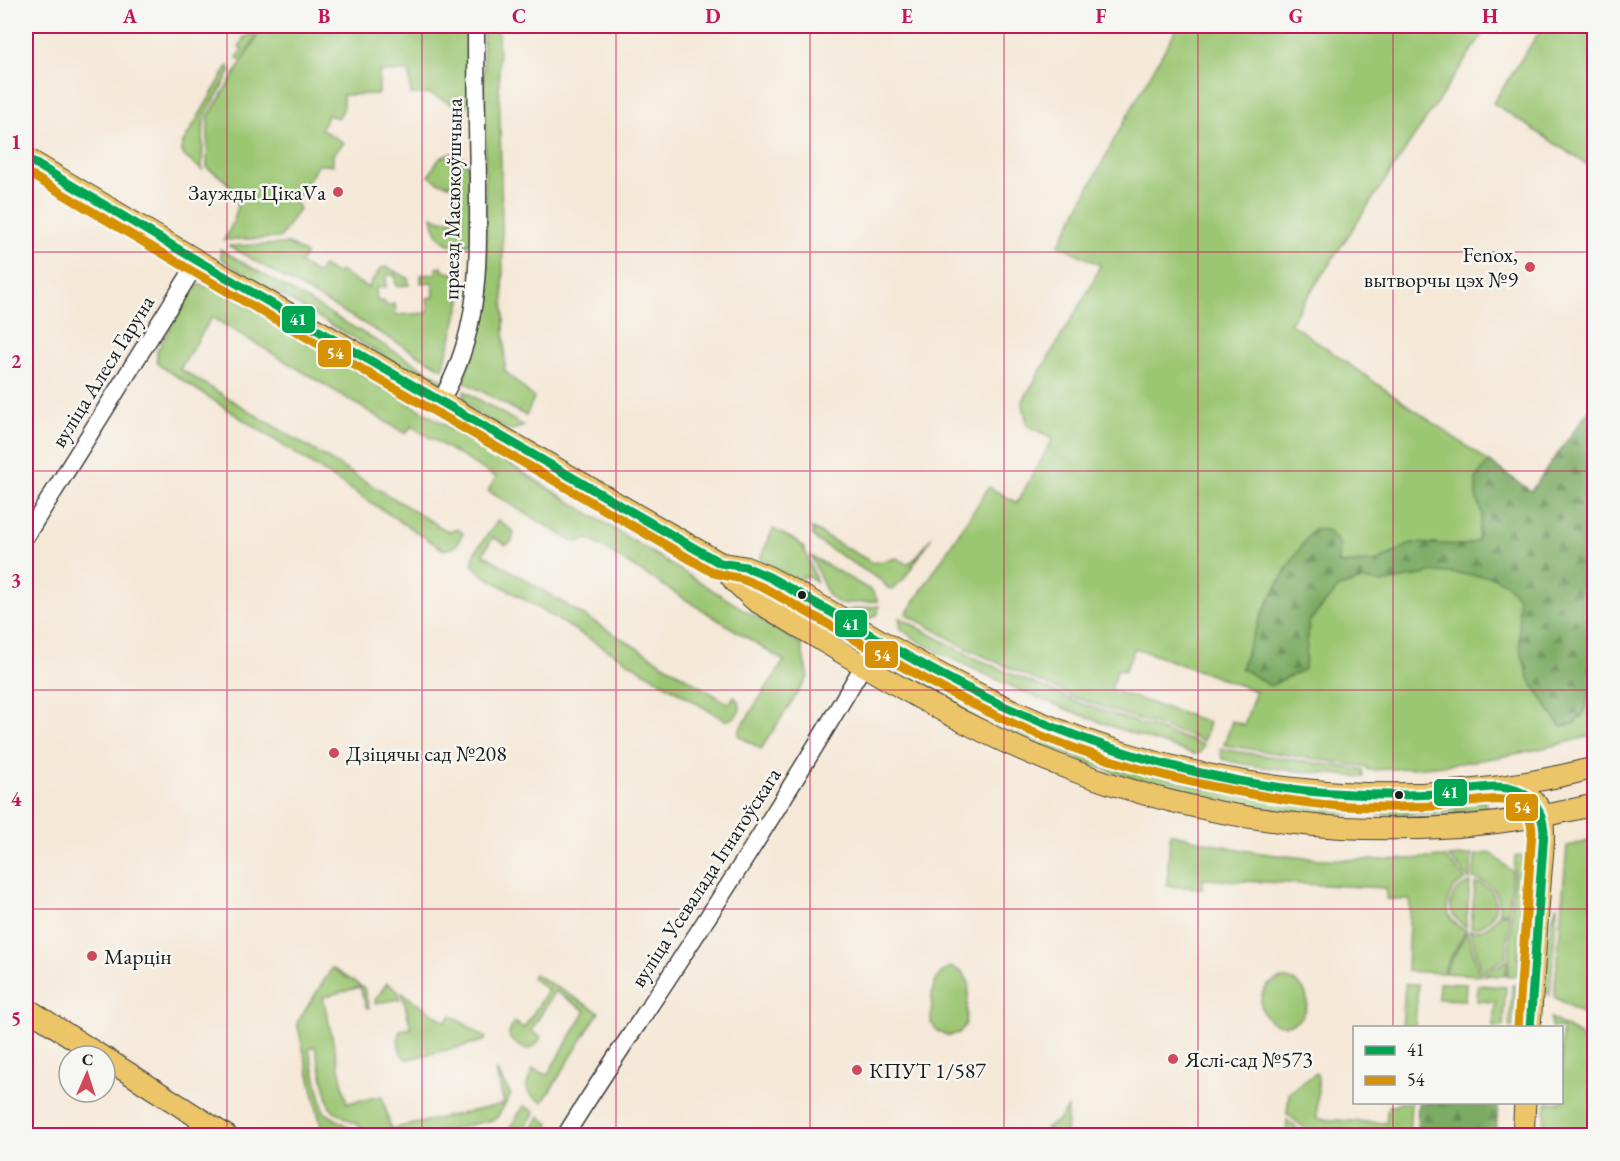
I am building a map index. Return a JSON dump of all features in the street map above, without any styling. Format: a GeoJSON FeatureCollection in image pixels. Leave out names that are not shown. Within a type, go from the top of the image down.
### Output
{"type":"FeatureCollection","features":[{"type":"Feature","properties":{"kind":"main road"},"geometry":{"type":"LineString","coordinates":[[26,158],[198,261],[720,563],[745,567],[769,577],[958,684],[1033,719],[1103,746],[1204,775],[1291,790],[1419,794],[1504,787],[1594,768]]}},
{"type":"Feature","properties":{"kind":"main road"},"geometry":{"type":"LineString","coordinates":[[720,563],[735,582],[754,600],[863,665],[984,732],[1041,758],[1120,787],[1196,808],[1276,823],[1344,829],[1414,828],[1504,821],[1538,812],[1594,805]]}},
{"type":"Feature","properties":{"kind":"main road"},"geometry":{"type":"LineString","coordinates":[[1530,1026],[1539,850],[1538,812],[1547,785],[1557,777]]}},
{"type":"Feature","properties":{"kind":"main road"},"geometry":{"type":"LineString","coordinates":[[1504,787],[1518,790],[1538,812]]}},
{"type":"Feature","properties":{"kind":"main road"},"geometry":{"type":"LineString","coordinates":[[1504,821],[1524,831],[1539,850]]}},
{"type":"Feature","properties":{"kind":"main road"},"geometry":{"type":"LineString","coordinates":[[26,1008],[83,1044]]}},
{"type":"Feature","properties":{"kind":"main road"},"geometry":{"type":"LineString","coordinates":[[117,1066],[226,1136]]}},
{"type":"Feature","properties":{"kind":"main road"},"geometry":{"type":"LineString","coordinates":[[1523,1136],[1525,1104]]}},
{"type":"Feature","properties":{"kind":"street","name":"праезд Масюкоўшчына"},"geometry":{"type":"LineString","coordinates":[[440,402],[453,379],[467,341],[478,265],[476,26]]}},
{"type":"Feature","properties":{"kind":"street","name":"вуліца Алеся Гаруна"},"geometry":{"type":"LineString","coordinates":[[26,536],[198,261]]}},
{"type":"Feature","properties":{"kind":"street","name":"вуліца Усевалада Ігнатоўскага"},"geometry":{"type":"LineString","coordinates":[[565,1136],[795,780],[878,640]]}},
{"type":"Feature","properties":{"kind":"green space"},"geometry":{"type":"Polygon","coordinates":[[[264,26],[468,26],[469,100],[465,109],[456,110],[456,106],[431,94],[411,94],[409,71],[379,72],[379,94],[343,95],[343,110],[338,118],[328,115],[321,129],[344,143],[333,154],[333,165],[318,165],[295,202],[299,209],[280,238],[224,240],[235,217],[237,198],[219,175],[207,168],[208,117],[242,62],[237,58],[242,49],[239,47],[244,37],[251,34],[256,36],[243,60],[264,26]]]}},
{"type":"Feature","properties":{"kind":"green space"},"geometry":{"type":"Polygon","coordinates":[[[483,26],[498,26],[505,371],[534,398],[526,416],[463,381],[479,334],[487,293],[483,26]]]}},
{"type":"Feature","properties":{"kind":"green space"},"geometry":{"type":"Polygon","coordinates":[[[1178,26],[1488,26],[1290,323],[1531,491],[1594,405],[1594,735],[1482,760],[1426,767],[1368,770],[1367,767],[1224,745],[1232,721],[1244,725],[1256,691],[1135,648],[1125,671],[1117,670],[1111,690],[1209,722],[1204,741],[1076,698],[970,650],[906,614],[989,487],[1017,503],[1053,438],[1028,426],[1022,402],[1090,288],[1100,265],[1059,245],[1116,136],[1178,26]]]}},
{"type":"Feature","properties":{"kind":"green space"},"geometry":{"type":"Polygon","coordinates":[[[1543,26],[1590,26],[1594,29],[1594,169],[1493,103],[1543,26]]]}},
{"type":"Feature","properties":{"kind":"green space"},"geometry":{"type":"Polygon","coordinates":[[[228,66],[231,71],[204,118],[202,170],[185,157],[181,150],[228,66]]]}},
{"type":"Feature","properties":{"kind":"green space"},"geometry":{"type":"Polygon","coordinates":[[[450,153],[462,156],[468,168],[471,241],[467,246],[447,244],[438,235],[433,223],[432,216],[441,220],[454,220],[454,186],[438,182],[429,176],[437,162],[450,153]]]}},
{"type":"Feature","properties":{"kind":"green space"},"geometry":{"type":"Polygon","coordinates":[[[289,244],[306,254],[300,263],[317,274],[323,266],[337,275],[340,271],[368,288],[381,268],[387,267],[408,278],[409,285],[396,286],[395,275],[386,275],[386,287],[376,288],[377,301],[384,301],[385,305],[395,304],[396,315],[428,313],[427,298],[434,297],[433,282],[421,283],[421,275],[436,274],[436,268],[442,267],[443,271],[456,274],[461,301],[443,369],[229,246],[289,244]]]}},
{"type":"Feature","properties":{"kind":"green space"},"geometry":{"type":"Polygon","coordinates":[[[220,249],[445,381],[439,385],[432,384],[228,264],[221,258],[220,249]]]}},
{"type":"Feature","properties":{"kind":"green space"},"geometry":{"type":"Polygon","coordinates":[[[199,285],[217,287],[503,460],[801,645],[808,677],[761,749],[739,736],[739,730],[784,661],[589,539],[577,542],[570,540],[488,491],[496,477],[411,426],[406,434],[212,317],[180,369],[444,529],[450,532],[457,529],[463,533],[455,547],[444,550],[159,365],[157,351],[192,289],[199,285]]]}},
{"type":"Feature","properties":{"kind":"green space"},"geometry":{"type":"Polygon","coordinates":[[[464,391],[524,426],[513,430],[507,429],[486,419],[468,404],[464,391]]]}},
{"type":"Feature","properties":{"kind":"green space"},"geometry":{"type":"Polygon","coordinates":[[[1594,403],[1594,681],[1583,714],[1574,724],[1560,726],[1529,679],[1520,647],[1518,598],[1507,585],[1494,577],[1436,572],[1383,583],[1362,580],[1339,587],[1309,622],[1305,669],[1270,686],[1241,668],[1247,649],[1272,595],[1314,529],[1327,530],[1340,544],[1339,564],[1378,561],[1412,543],[1465,545],[1477,541],[1482,514],[1476,496],[1476,477],[1489,462],[1531,491],[1594,403]]]}},
{"type":"Feature","properties":{"kind":"green space"},"geometry":{"type":"Polygon","coordinates":[[[498,520],[514,532],[512,540],[506,545],[493,537],[483,554],[729,704],[734,696],[739,702],[740,710],[735,717],[726,721],[485,576],[472,565],[475,552],[498,520]]]}},
{"type":"Feature","properties":{"kind":"green space"},"geometry":{"type":"Polygon","coordinates":[[[811,528],[873,563],[897,558],[907,564],[915,559],[932,537],[904,579],[893,589],[888,588],[882,581],[819,542],[813,536],[811,528]]]}},
{"type":"Feature","properties":{"kind":"green space"},"geometry":{"type":"Polygon","coordinates":[[[773,529],[797,541],[804,548],[817,582],[806,576],[796,581],[760,559],[773,529]]]}},
{"type":"Feature","properties":{"kind":"green space"},"geometry":{"type":"Polygon","coordinates":[[[811,556],[872,591],[878,601],[840,604],[828,595],[811,556]]]}},
{"type":"Feature","properties":{"kind":"green space"},"geometry":{"type":"Polygon","coordinates":[[[879,606],[878,614],[869,619],[857,616],[848,610],[879,606]]]}},
{"type":"Feature","properties":{"kind":"green space"},"geometry":{"type":"Polygon","coordinates":[[[801,608],[822,619],[818,624],[799,613],[797,609],[801,608]]]}},
{"type":"Feature","properties":{"kind":"green space"},"geometry":{"type":"Polygon","coordinates":[[[899,617],[972,657],[1080,703],[1204,745],[1200,753],[1194,754],[1031,695],[948,657],[919,641],[901,629],[899,617]]]}},
{"type":"Feature","properties":{"kind":"green space"},"geometry":{"type":"Polygon","coordinates":[[[829,623],[856,639],[857,643],[852,643],[826,628],[829,623]]]}},
{"type":"Feature","properties":{"kind":"green space"},"geometry":{"type":"Polygon","coordinates":[[[888,660],[893,660],[1008,719],[1066,744],[1126,766],[1186,783],[1248,796],[1311,805],[1390,808],[1485,801],[1486,809],[1409,814],[1332,814],[1281,810],[1179,791],[1078,759],[1029,740],[935,693],[890,666],[887,663],[888,660]]]}},
{"type":"Feature","properties":{"kind":"green space"},"geometry":{"type":"Polygon","coordinates":[[[1220,749],[1363,770],[1364,777],[1245,764],[1222,758],[1220,749]]]}},
{"type":"Feature","properties":{"kind":"green space"},"geometry":{"type":"Polygon","coordinates":[[[1170,833],[1233,848],[1302,858],[1373,860],[1445,857],[1466,880],[1452,891],[1448,906],[1452,920],[1466,930],[1442,973],[1407,971],[1410,900],[1386,899],[1386,888],[1203,879],[1202,888],[1167,886],[1170,833]]]}},
{"type":"Feature","properties":{"kind":"green space"},"geometry":{"type":"Polygon","coordinates":[[[1594,840],[1594,1020],[1554,997],[1567,846],[1594,840]]]}},
{"type":"Feature","properties":{"kind":"green space"},"geometry":{"type":"Polygon","coordinates":[[[1491,853],[1512,871],[1509,912],[1499,912],[1498,899],[1494,890],[1485,883],[1473,879],[1476,855],[1491,853]]]}},
{"type":"Feature","properties":{"kind":"green space"},"geometry":{"type":"Polygon","coordinates":[[[1472,855],[1470,880],[1449,857],[1472,855]]]}},
{"type":"Feature","properties":{"kind":"green space"},"geometry":{"type":"Polygon","coordinates":[[[1515,856],[1524,856],[1517,976],[1508,976],[1515,856]]]}},
{"type":"Feature","properties":{"kind":"green space"},"geometry":{"type":"Polygon","coordinates":[[[1470,883],[1466,927],[1454,916],[1451,904],[1456,892],[1470,883]]]}},
{"type":"Feature","properties":{"kind":"green space"},"geometry":{"type":"Polygon","coordinates":[[[1475,883],[1484,885],[1491,891],[1496,906],[1489,921],[1471,928],[1475,883]]]}},
{"type":"Feature","properties":{"kind":"green space"},"geometry":{"type":"Polygon","coordinates":[[[1557,905],[1550,995],[1545,991],[1550,925],[1557,905]]]}},
{"type":"Feature","properties":{"kind":"green space"},"geometry":{"type":"Polygon","coordinates":[[[1498,914],[1509,914],[1506,957],[1482,973],[1470,931],[1487,927],[1498,914]]]}},
{"type":"Feature","properties":{"kind":"green space"},"geometry":{"type":"Polygon","coordinates":[[[1467,932],[1480,975],[1444,973],[1467,932]]]}},
{"type":"Feature","properties":{"kind":"green space"},"geometry":{"type":"Polygon","coordinates":[[[1507,960],[1506,976],[1484,975],[1507,960]]]}},
{"type":"Feature","properties":{"kind":"green space"},"geometry":{"type":"Polygon","coordinates":[[[951,967],[962,972],[969,983],[966,1024],[959,1033],[948,1036],[937,1031],[931,1022],[932,997],[938,977],[951,967]]]}},
{"type":"Feature","properties":{"kind":"green space"},"geometry":{"type":"Polygon","coordinates":[[[332,968],[364,988],[369,1008],[366,1007],[360,987],[323,997],[347,1103],[382,1096],[391,1129],[504,1104],[496,1070],[511,1095],[496,1119],[426,1135],[373,1135],[330,1108],[315,1046],[309,1049],[324,1112],[362,1135],[323,1135],[297,1023],[332,968]]]}},
{"type":"Feature","properties":{"kind":"green space"},"geometry":{"type":"Polygon","coordinates":[[[534,974],[599,1012],[543,1102],[528,1092],[527,1084],[530,1075],[533,1069],[547,1075],[586,1011],[555,991],[531,1031],[541,1037],[530,1049],[519,1046],[510,1039],[509,1033],[514,1022],[524,1028],[548,990],[532,978],[534,974]]]}},
{"type":"Feature","properties":{"kind":"green space"},"geometry":{"type":"Polygon","coordinates":[[[1284,979],[1300,986],[1307,1002],[1300,1018],[1284,1025],[1268,1018],[1261,1002],[1268,986],[1284,979]]]}},
{"type":"Feature","properties":{"kind":"green space"},"geometry":{"type":"Polygon","coordinates":[[[387,983],[398,990],[400,999],[375,1003],[375,1000],[387,983]]]}},
{"type":"Feature","properties":{"kind":"green space"},"geometry":{"type":"Polygon","coordinates":[[[1439,983],[1466,984],[1465,1000],[1438,999],[1439,983]]]}},
{"type":"Feature","properties":{"kind":"green space"},"geometry":{"type":"Polygon","coordinates":[[[1405,984],[1418,984],[1415,1026],[1402,1026],[1405,984]]]}},
{"type":"Feature","properties":{"kind":"green space"},"geometry":{"type":"Polygon","coordinates":[[[1478,985],[1506,987],[1503,1026],[1493,1026],[1495,1002],[1477,1001],[1478,985]]]}},
{"type":"Feature","properties":{"kind":"green space"},"geometry":{"type":"Polygon","coordinates":[[[1512,985],[1516,985],[1513,1026],[1509,1026],[1512,985]]]}},
{"type":"Feature","properties":{"kind":"green space"},"geometry":{"type":"Polygon","coordinates":[[[402,993],[446,1022],[451,1015],[486,1038],[484,1041],[409,1059],[404,1058],[399,1048],[399,1033],[400,1030],[411,1028],[402,993]]]}},
{"type":"Feature","properties":{"kind":"green space"},"geometry":{"type":"Polygon","coordinates":[[[1551,1018],[1594,1044],[1594,1135],[1543,1135],[1546,1104],[1563,1104],[1563,1026],[1551,1026],[1551,1018]]]}},
{"type":"Feature","properties":{"kind":"green space"},"geometry":{"type":"Polygon","coordinates":[[[1316,1073],[1318,1078],[1317,1119],[1386,1123],[1388,1106],[1411,1104],[1409,1135],[1313,1135],[1287,1114],[1289,1093],[1316,1073]]]}},
{"type":"Feature","properties":{"kind":"green space"},"geometry":{"type":"Polygon","coordinates":[[[1418,1104],[1498,1104],[1496,1133],[1417,1128],[1418,1104]]]}},
{"type":"Feature","properties":{"kind":"green space"},"geometry":{"type":"Polygon","coordinates":[[[524,1106],[535,1112],[520,1135],[505,1135],[524,1106]]]}},
{"type":"Feature","properties":{"kind":"green space"},"geometry":{"type":"Polygon","coordinates":[[[1068,1108],[1066,1135],[1057,1135],[1045,1128],[1059,1120],[1068,1108]]]}},
{"type":"Feature","properties":{"kind":"green space"},"geometry":{"type":"Polygon","coordinates":[[[540,1116],[549,1124],[544,1135],[528,1135],[540,1116]]]}},
{"type":"Feature","properties":{"kind":"green space"},"geometry":{"type":"Polygon","coordinates":[[[1287,1120],[1305,1135],[1286,1135],[1287,1120]]]}},
{"type":"Feature","properties":{"kind":"green space"},"geometry":{"type":"Polygon","coordinates":[[[1417,1128],[1496,1133],[1496,1135],[1417,1135],[1417,1128]]]}},
{"type":"Feature","properties":{"kind":"green space"},"geometry":{"type":"Polygon","coordinates":[[[987,1131],[1042,1134],[1045,1135],[991,1135],[987,1131]]]}},
{"type":"Feature","properties":{"kind":"transit line","name":"41"},"geometry":{"type":"LineString","coordinates":[[26,158],[198,261],[720,563],[745,567],[769,577],[937,673],[1032,719],[1148,759],[1187,770],[1267,786],[1373,795],[1438,794],[1498,787],[1522,793],[1536,805],[1544,831],[1530,1026]]}},
{"type":"Feature","properties":{"kind":"transit line","name":"54"},"geometry":{"type":"LineString","coordinates":[[26,172],[192,271],[714,573],[742,579],[764,588],[942,688],[1052,740],[1113,761],[1175,778],[1270,797],[1319,804],[1404,807],[1503,800],[1520,805],[1529,816],[1532,831],[1518,1026]]}},
{"type":"Feature","properties":{"kind":"place","name":"Заужды ЦікаVа"},"geometry":{"type":"Point","coordinates":[338,192]}},
{"type":"Feature","properties":{"kind":"place","name":"Fenox, вытворчы цэх №9"},"geometry":{"type":"Point","coordinates":[1530,267]}},
{"type":"Feature","properties":{"kind":"place","name":"Дзіцячы сад №208"},"geometry":{"type":"Point","coordinates":[334,753]}},
{"type":"Feature","properties":{"kind":"place","name":"Марцін"},"geometry":{"type":"Point","coordinates":[92,956]}},
{"type":"Feature","properties":{"kind":"place","name":"Яслі-сад №573"},"geometry":{"type":"Point","coordinates":[1173,1059]}},
{"type":"Feature","properties":{"kind":"place","name":"КПУТ 1/587"},"geometry":{"type":"Point","coordinates":[857,1070]}}]}
